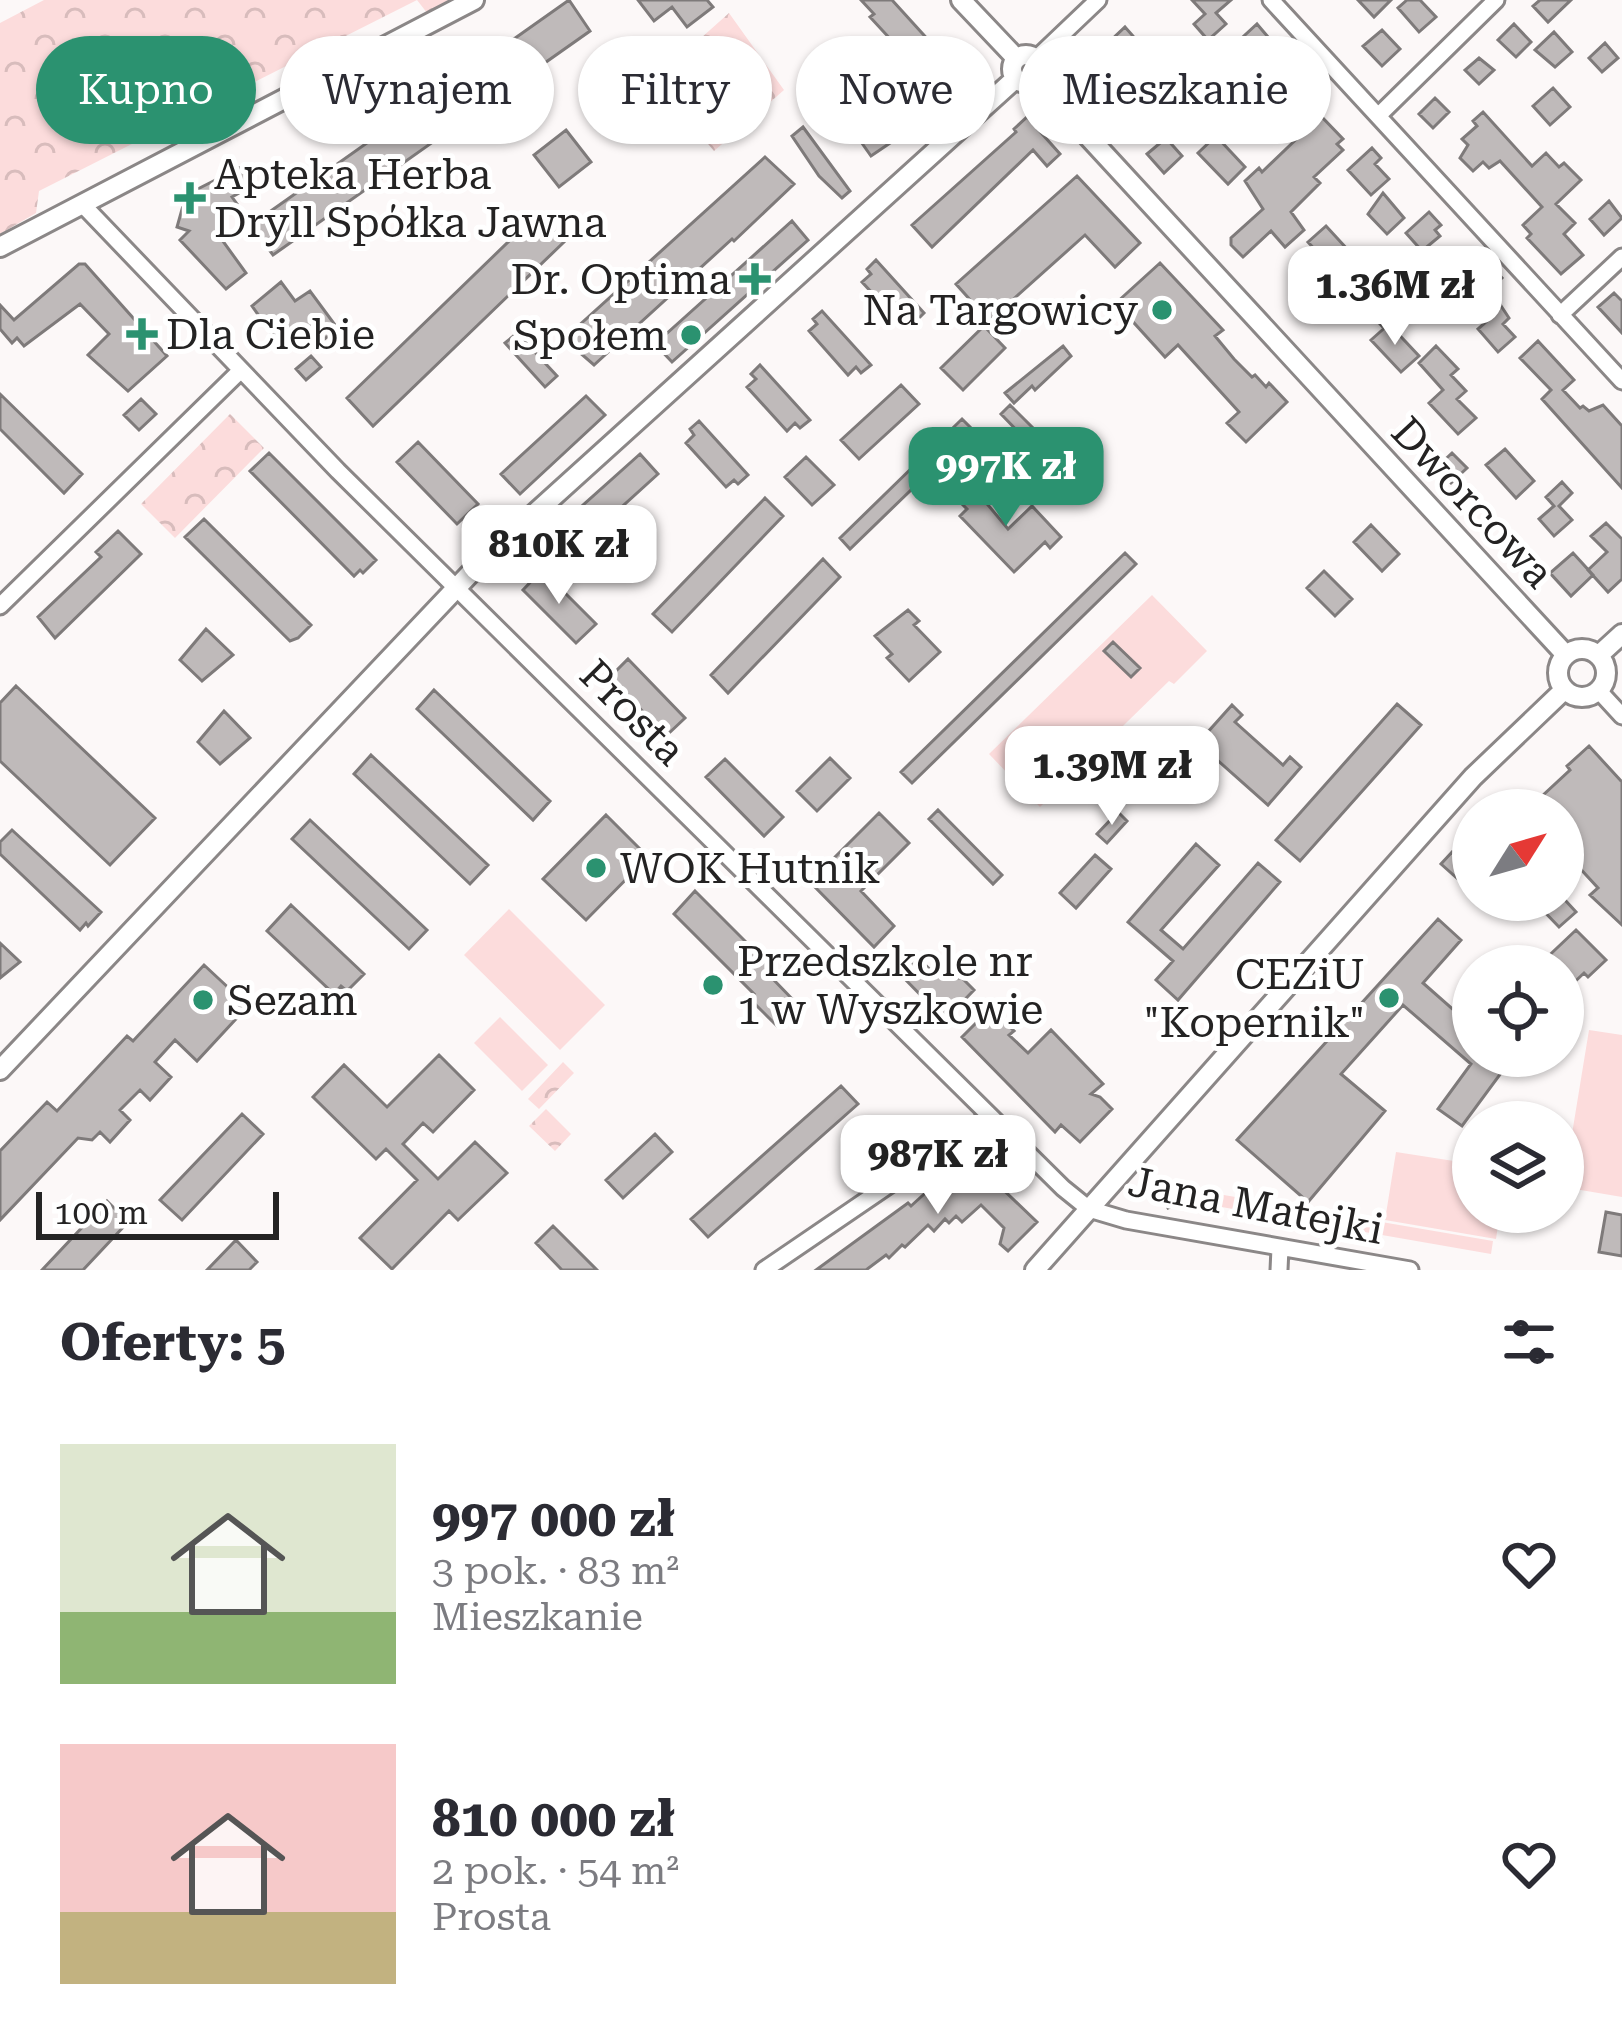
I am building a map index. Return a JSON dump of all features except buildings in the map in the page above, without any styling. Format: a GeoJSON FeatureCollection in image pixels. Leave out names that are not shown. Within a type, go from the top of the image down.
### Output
{"type":"FeatureCollection","features":[{"type":"Feature","properties":{"kind":"street"},"geometry":{"type":"LineString","coordinates":[[0,247],[474,0]]}},
{"type":"Feature","properties":{"kind":"street"},"geometry":{"type":"LineString","coordinates":[[962,0],[1019,62]]}},
{"type":"Feature","properties":{"kind":"street"},"geometry":{"type":"LineString","coordinates":[[1056,36],[1099,0]]}},
{"type":"Feature","properties":{"kind":"street"},"geometry":{"type":"LineString","coordinates":[[1271,0],[1622,381]]}},
{"type":"Feature","properties":{"kind":"street"},"geometry":{"type":"LineString","coordinates":[[1378,116],[1496,0]]}},
{"type":"Feature","properties":{"kind":"street"},"geometry":{"type":"LineString","coordinates":[[0,1070],[456,587],[1019,68]]}},
{"type":"Feature","properties":{"kind":"street","name":"Dworcowa"},"geometry":{"type":"LineString","coordinates":[[1095,144],[1566,655]]}},
{"type":"Feature","properties":{"kind":"street","name":"Prosta"},"geometry":{"type":"LineString","coordinates":[[84,206],[240,371],[456,587],[989,1116],[1089,1209]]}},
{"type":"Feature","properties":{"kind":"street"},"geometry":{"type":"LineString","coordinates":[[1560,314],[1622,257]]}},
{"type":"Feature","properties":{"kind":"street"},"geometry":{"type":"LineString","coordinates":[[0,606],[240,371]]}},
{"type":"Feature","properties":{"kind":"street"},"geometry":{"type":"LineString","coordinates":[[1599,655],[1622,634]]}},
{"type":"Feature","properties":{"kind":"street"},"geometry":{"type":"LineString","coordinates":[[1579,649],[1599,655],[1606,677],[1599,692],[1577,698],[1564,690],[1558,676],[1566,655],[1579,649]]}},
{"type":"Feature","properties":{"kind":"street"},"geometry":{"type":"LineString","coordinates":[[1035,1270],[1459,793],[1564,690]]}},
{"type":"Feature","properties":{"kind":"street"},"geometry":{"type":"LineString","coordinates":[[1599,692],[1622,716]]}},
{"type":"Feature","properties":{"kind":"street"},"geometry":{"type":"LineString","coordinates":[[764,1270],[989,1116]]}},
{"type":"Feature","properties":{"kind":"street","name":"Jana Matejki"},"geometry":{"type":"LineString","coordinates":[[1089,1209],[1126,1220],[1410,1270]]}},
{"type":"Feature","properties":{"kind":"street"},"geometry":{"type":"LineString","coordinates":[[1279,1270],[1280,1247]]}},
{"type":"Feature","properties":{"kind":"green space"},"geometry":{"type":"Polygon","coordinates":[[[44,0],[417,0],[346,36],[280,36],[280,69],[256,81],[256,36],[36,36],[36,144],[132,144],[39,191],[36,213],[0,234],[0,23],[44,0]]]}},
{"type":"Feature","properties":{"kind":"green space"},"geometry":{"type":"Polygon","coordinates":[[[417,0],[465,0],[431,18],[417,0]]]}},
{"type":"Feature","properties":{"kind":"green space"},"geometry":{"type":"Polygon","coordinates":[[[729,13],[745,36],[703,36],[729,13]]]}},
{"type":"Feature","properties":{"kind":"green space"},"geometry":{"type":"Polygon","coordinates":[[[772,73],[784,90],[772,100],[772,73]]]}},
{"type":"Feature","properties":{"kind":"green space"},"geometry":{"type":"Polygon","coordinates":[[[230,414],[264,448],[175,538],[141,504],[230,414]]]}},
{"type":"Feature","properties":{"kind":"green space"},"geometry":{"type":"Polygon","coordinates":[[[1152,595],[1207,651],[1174,684],[1169,681],[1040,807],[989,754],[1152,595]]]}},
{"type":"Feature","properties":{"kind":"green space"},"geometry":{"type":"Polygon","coordinates":[[[509,909],[605,1005],[560,1050],[464,955],[509,909]]]}},
{"type":"Feature","properties":{"kind":"green space"},"geometry":{"type":"Polygon","coordinates":[[[500,1017],[548,1065],[522,1091],[474,1043],[500,1017]]]}},
{"type":"Feature","properties":{"kind":"green space"},"geometry":{"type":"Polygon","coordinates":[[[1589,1030],[1622,1035],[1622,1197],[1584,1191],[1584,1101],[1577,1101],[1589,1030]]]}},
{"type":"Feature","properties":{"kind":"green space"},"geometry":{"type":"Polygon","coordinates":[[[563,1062],[574,1073],[539,1109],[528,1099],[563,1062]]]}},
{"type":"Feature","properties":{"kind":"green space"},"geometry":{"type":"Polygon","coordinates":[[[546,1109],[571,1134],[555,1151],[529,1126],[546,1109]]]}},
{"type":"Feature","properties":{"kind":"green space"},"geometry":{"type":"Polygon","coordinates":[[[1396,1152],[1452,1161],[1452,1231],[1385,1220],[1396,1152]]]}},
{"type":"Feature","properties":{"kind":"green space"},"geometry":{"type":"Polygon","coordinates":[[[1212,1193],[1493,1241],[1491,1254],[1210,1205],[1212,1193]]]}},
{"type":"Feature","properties":{"kind":"green space"},"geometry":{"type":"Polygon","coordinates":[[[1461,1233],[1497,1233],[1496,1239],[1461,1233]]]}},
{"type":"Feature","properties":{"kind":"place","name":"Apteka Herba Dryll Spółka Jawna"},"geometry":{"type":"Point","coordinates":[190,198]}},
{"type":"Feature","properties":{"kind":"place","name":"Dr. Optima"},"geometry":{"type":"Point","coordinates":[755,279]}},
{"type":"Feature","properties":{"kind":"place","name":"Na Targowicy"},"geometry":{"type":"Point","coordinates":[1162,310]}},
{"type":"Feature","properties":{"kind":"place","name":"Dla Ciebie"},"geometry":{"type":"Point","coordinates":[142,334]}},
{"type":"Feature","properties":{"kind":"place","name":"Społem"},"geometry":{"type":"Point","coordinates":[691,335]}},
{"type":"Feature","properties":{"kind":"place","name":"WOK Hutnik"},"geometry":{"type":"Point","coordinates":[596,868]}},
{"type":"Feature","properties":{"kind":"place","name":"Przedszkole nr 1 w Wyszkowie"},"geometry":{"type":"Point","coordinates":[713,985]}},
{"type":"Feature","properties":{"kind":"place","name":"CEZiU \"Kopernik\""},"geometry":{"type":"Point","coordinates":[1389,998]}},
{"type":"Feature","properties":{"kind":"place","name":"Sezam"},"geometry":{"type":"Point","coordinates":[203,1000]}}]}
